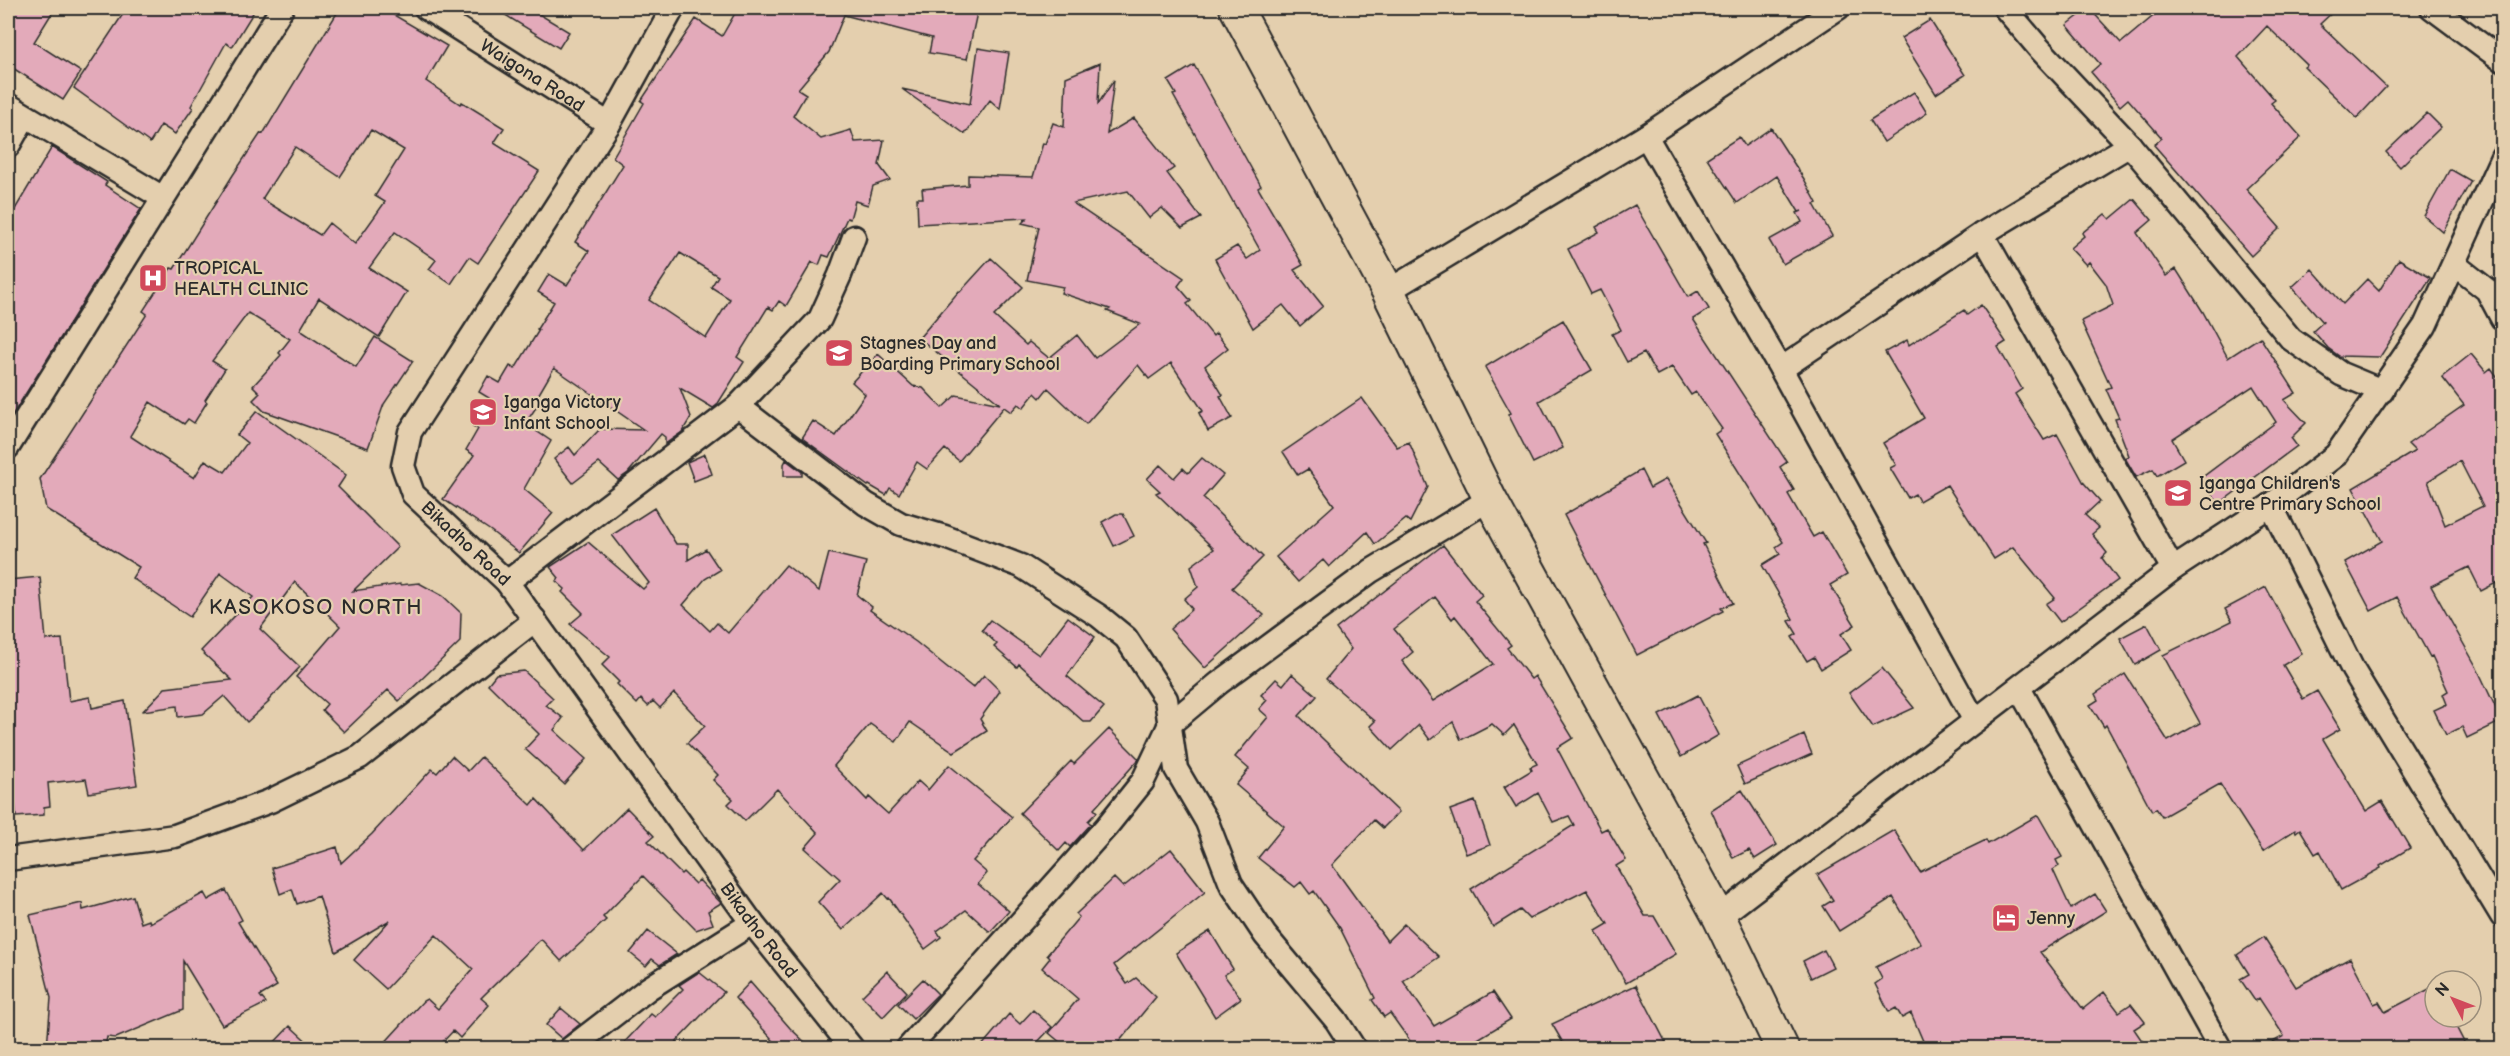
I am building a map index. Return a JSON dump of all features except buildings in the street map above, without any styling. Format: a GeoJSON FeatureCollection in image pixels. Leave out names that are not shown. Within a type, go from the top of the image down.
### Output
{"type":"FeatureCollection","features":[{"type":"Feature","properties":{"kind":"street"},"geometry":{"type":"LineString","coordinates":[[8,447],[282,8]]}},
{"type":"Feature","properties":{"kind":"street","name":"Waigona Road"},"geometry":{"type":"LineString","coordinates":[[426,8],[609,124]]}},
{"type":"Feature","properties":{"kind":"street","name":"Bikadho Road"},"geometry":{"type":"LineString","coordinates":[[674,8],[609,124],[410,432],[403,466],[413,494],[507,582],[752,923],[852,1048]]}},
{"type":"Feature","properties":{"kind":"street"},"geometry":{"type":"LineString","coordinates":[[1236,8],[1388,291],[1490,500],[1719,918],[1782,1048]]}},
{"type":"Feature","properties":{"kind":"street"},"geometry":{"type":"LineString","coordinates":[[1388,291],[1646,136],[1838,8]]}},
{"type":"Feature","properties":{"kind":"street"},"geometry":{"type":"LineString","coordinates":[[2004,8],[2130,146],[2291,339],[2341,374],[2382,391]]}},
{"type":"Feature","properties":{"kind":"street"},"geometry":{"type":"LineString","coordinates":[[2432,8],[2502,60]]}},
{"type":"Feature","properties":{"kind":"street"},"geometry":{"type":"LineString","coordinates":[[8,146],[16,110],[163,198]]}},
{"type":"Feature","properties":{"kind":"street"},"geometry":{"type":"LineString","coordinates":[[1646,136],[1781,369],[1975,721]]}},
{"type":"Feature","properties":{"kind":"street"},"geometry":{"type":"LineString","coordinates":[[1781,369],[1982,234],[2130,146]]}},
{"type":"Feature","properties":{"kind":"street"},"geometry":{"type":"LineString","coordinates":[[1719,918],[2173,569],[2271,505],[2336,455],[2425,326],[2502,157]]}},
{"type":"Feature","properties":{"kind":"street"},"geometry":{"type":"LineString","coordinates":[[1982,234],[2173,569]]}},
{"type":"Feature","properties":{"kind":"street"},"geometry":{"type":"LineString","coordinates":[[507,582],[738,406],[820,319],[840,276],[854,237]]}},
{"type":"Feature","properties":{"kind":"street"},"geometry":{"type":"LineString","coordinates":[[2454,264],[2487,290],[2502,318]]}},
{"type":"Feature","properties":{"kind":"street"},"geometry":{"type":"LineString","coordinates":[[738,406],[866,504],[901,524],[945,537],[1021,567],[1099,616],[1126,638],[1166,699],[1176,769],[1207,822],[1231,884],[1265,935],[1336,1020],[1354,1048]]}},
{"type":"Feature","properties":{"kind":"street"},"geometry":{"type":"LineString","coordinates":[[908,1048],[1107,826],[1143,781],[1170,724],[1219,684],[1371,571],[1490,500]]}},
{"type":"Feature","properties":{"kind":"street"},"geometry":{"type":"LineString","coordinates":[[2271,505],[2353,670],[2502,916]]}},
{"type":"Feature","properties":{"kind":"street"},"geometry":{"type":"LineString","coordinates":[[8,859],[175,836],[270,801],[360,757],[535,620]]}},
{"type":"Feature","properties":{"kind":"street"},"geometry":{"type":"LineString","coordinates":[[2019,688],[2220,1048]]}},
{"type":"Feature","properties":{"kind":"street"},"geometry":{"type":"LineString","coordinates":[[571,1048],[649,988],[752,923]]}},
{"type":"Feature","properties":{"kind":"place","name":"TROPICAL HEALTH CLINIC"},"geometry":{"type":"Point","coordinates":[153,278]}},
{"type":"Feature","properties":{"kind":"place","name":"Stagnes Day and Boarding Primary School"},"geometry":{"type":"Point","coordinates":[839,353]}},
{"type":"Feature","properties":{"kind":"place","name":"Iganga Victory Infant School"},"geometry":{"type":"Point","coordinates":[483,412]}},
{"type":"Feature","properties":{"kind":"place","name":"Iganga Children's Centre Primary School"},"geometry":{"type":"Point","coordinates":[2178,493]}},
{"type":"Feature","properties":{"kind":"place","name":"Jenny"},"geometry":{"type":"Point","coordinates":[2006,918]}},
{"type":"Feature","properties":{"kind":"district","name":"KASOKOSO NORTH"},"geometry":{"type":"Point","coordinates":[316,607]}}]}
